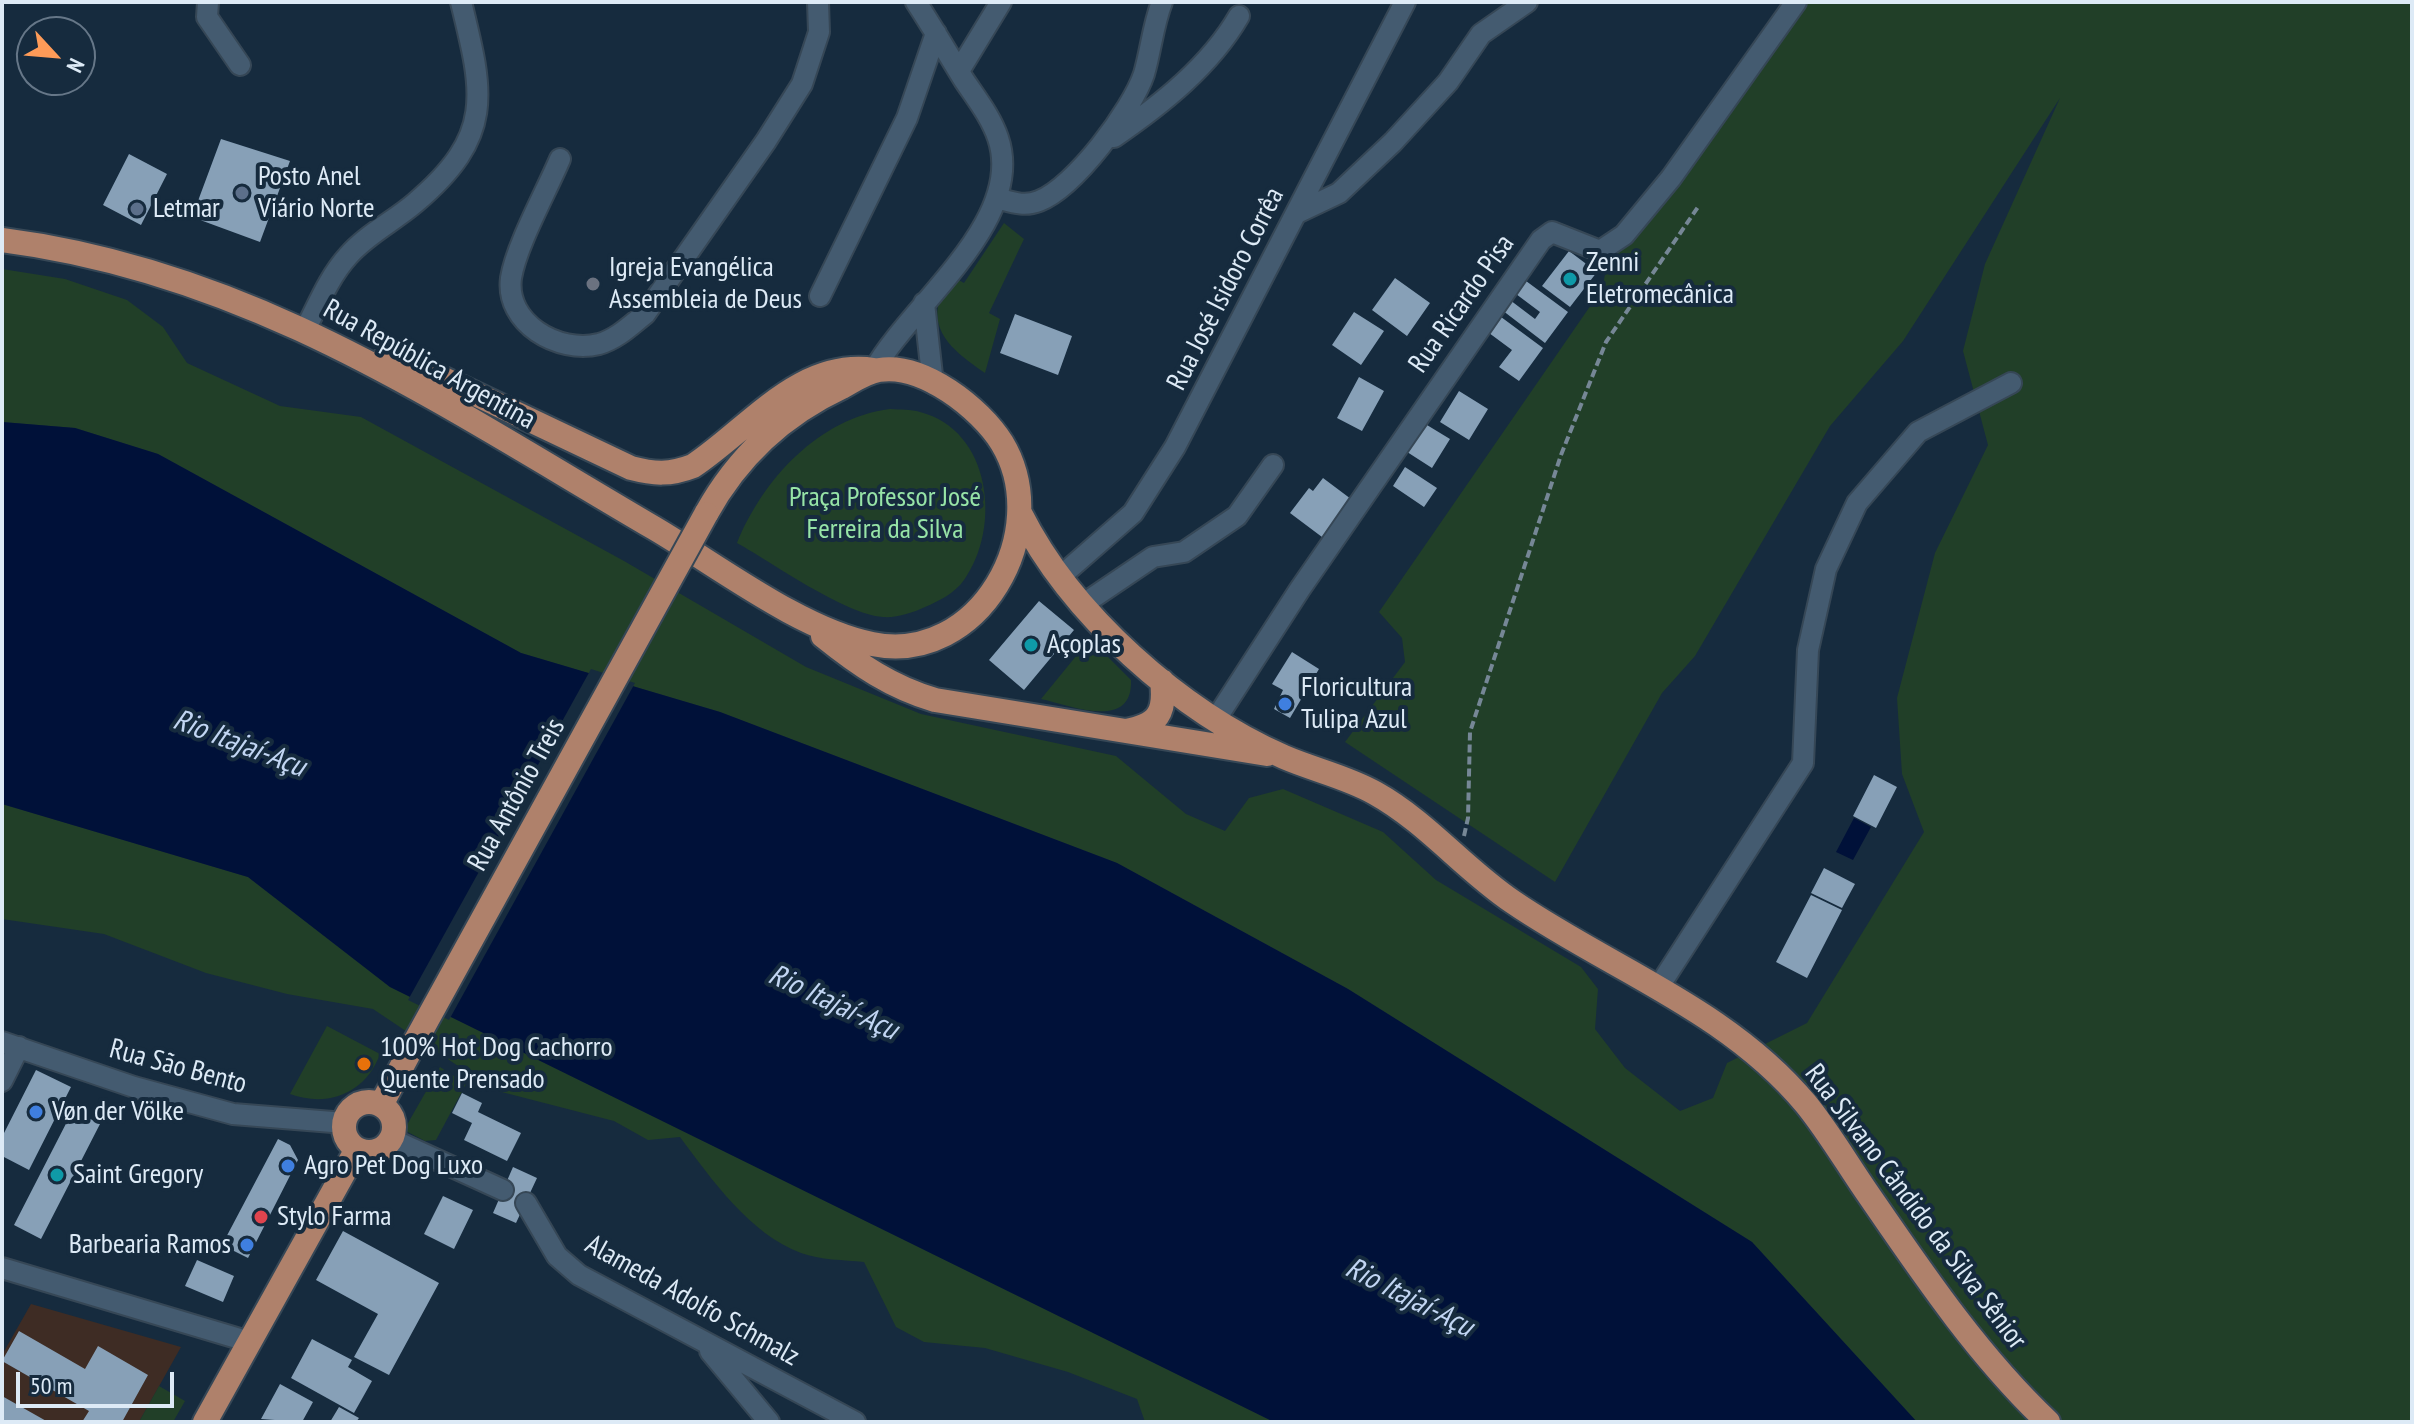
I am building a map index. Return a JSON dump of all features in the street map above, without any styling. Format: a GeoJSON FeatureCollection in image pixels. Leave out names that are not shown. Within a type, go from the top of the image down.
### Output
{"type":"FeatureCollection","features":[{"type":"Feature","properties":{"kind":"main road","name":"Rua República Argentina"},"geometry":{"type":"LineString","coordinates":[[2,240],[64,248],[157,272],[232,298],[305,330],[351,353],[797,614]]}},
{"type":"Feature","properties":{"kind":"main road"},"geometry":{"type":"LineString","coordinates":[[351,353],[429,372],[631,468],[654,474],[675,474],[693,466],[753,418],[813,378],[833,369],[850,366],[905,372],[965,403],[1001,441],[1017,485],[1020,513],[1017,542],[1008,568],[987,600],[964,622],[941,637],[899,647],[850,639],[797,614]]}},
{"type":"Feature","properties":{"kind":"main road","name":"Rua Antônio Treis"},"geometry":{"type":"LineString","coordinates":[[381,1105],[726,478],[749,450],[826,394],[874,370]]}},
{"type":"Feature","properties":{"kind":"main road","name":"Rua Silvano Cândido da Silva Sênior"},"geometry":{"type":"LineString","coordinates":[[1020,513],[1082,605],[1162,681],[1216,719],[1283,756],[1374,792],[1413,817],[1512,901],[1725,1027],[1762,1057],[1807,1105],[1952,1311],[2018,1393],[2048,1422]]}},
{"type":"Feature","properties":{"kind":"main road","name":"Rua Silvano Cândido da Silva Sênior"},"geometry":{"type":"LineString","coordinates":[[797,614],[869,671],[900,689],[935,700],[1283,756]]}},
{"type":"Feature","properties":{"kind":"main road"},"geometry":{"type":"LineString","coordinates":[[1119,732],[1145,728],[1155,721],[1164,698],[1162,681]]}},
{"type":"Feature","properties":{"kind":"main road"},"geometry":{"type":"LineString","coordinates":[[359,1105],[381,1105],[392,1116],[391,1139],[380,1150],[357,1149],[347,1138],[345,1123],[359,1105]]}},
{"type":"Feature","properties":{"kind":"main road"},"geometry":{"type":"LineString","coordinates":[[205,1422],[357,1149]]}},
{"type":"Feature","properties":{"kind":"street"},"geometry":{"type":"LineString","coordinates":[[208,2],[207,17],[240,65]]}},
{"type":"Feature","properties":{"kind":"street"},"geometry":{"type":"LineString","coordinates":[[305,330],[323,293],[348,255],[415,203],[461,158],[474,130],[479,82],[461,2]]}},
{"type":"Feature","properties":{"kind":"street"},"geometry":{"type":"LineString","coordinates":[[560,159],[511,275],[510,299],[528,326],[567,344],[598,344],[627,329],[645,314],[766,141],[802,84],[819,32],[818,2]]}},
{"type":"Feature","properties":{"kind":"street"},"geometry":{"type":"LineString","coordinates":[[874,370],[892,341],[985,225],[997,198],[1003,165],[998,138],[916,2]]}},
{"type":"Feature","properties":{"kind":"street"},"geometry":{"type":"LineString","coordinates":[[959,71],[1001,2]]}},
{"type":"Feature","properties":{"kind":"street"},"geometry":{"type":"LineString","coordinates":[[1098,149],[1129,107],[1143,75],[1162,2]]}},
{"type":"Feature","properties":{"kind":"street","name":"Rua José Isidoro Corrêa"},"geometry":{"type":"LineString","coordinates":[[1061,576],[1133,513],[1175,447],[1405,2]]}},
{"type":"Feature","properties":{"kind":"street"},"geometry":{"type":"LineString","coordinates":[[1297,213],[1339,193],[1393,142],[1448,82],[1481,34],[1527,2]]}},
{"type":"Feature","properties":{"kind":"street","name":"Rua Ricardo Pisa"},"geometry":{"type":"LineString","coordinates":[[1216,719],[1300,589],[1541,240],[1552,232],[1600,251],[1624,235],[1671,178],[1796,2]]}},
{"type":"Feature","properties":{"kind":"street"},"geometry":{"type":"LineString","coordinates":[[997,198],[1022,205],[1041,201],[1098,149],[1198,70],[1224,42],[1239,16]]}},
{"type":"Feature","properties":{"kind":"street"},"geometry":{"type":"LineString","coordinates":[[820,296],[907,118],[936,33]]}},
{"type":"Feature","properties":{"kind":"street"},"geometry":{"type":"LineString","coordinates":[[924,303],[933,384]]}},
{"type":"Feature","properties":{"kind":"street"},"geometry":{"type":"LineString","coordinates":[[1658,988],[1803,763],[1808,650],[1826,569],[1857,503],[1918,432],[2011,383]]}},
{"type":"Feature","properties":{"kind":"street"},"geometry":{"type":"LineString","coordinates":[[1082,605],[1153,557],[1184,552],[1237,516],[1273,465]]}},
{"type":"Feature","properties":{"kind":"street"},"geometry":{"type":"LineString","coordinates":[[2,1081],[10,1045]]}},
{"type":"Feature","properties":{"kind":"street","name":"Rua São Bento"},"geometry":{"type":"LineString","coordinates":[[10,1045],[134,1087],[233,1114],[345,1123]]}},
{"type":"Feature","properties":{"kind":"street"},"geometry":{"type":"LineString","coordinates":[[391,1139],[503,1190]]}},
{"type":"Feature","properties":{"kind":"street","name":"Alameda Adolfo Schmalz"},"geometry":{"type":"LineString","coordinates":[[526,1203],[557,1256],[579,1275],[705,1345],[855,1422]]}},
{"type":"Feature","properties":{"kind":"street"},"geometry":{"type":"LineString","coordinates":[[2,1268],[250,1342]]}},
{"type":"Feature","properties":{"kind":"street"},"geometry":{"type":"LineString","coordinates":[[705,1345],[769,1422]]}},
{"type":"Feature","properties":{"kind":"path"},"geometry":{"type":"LineString","coordinates":[[1459,857],[1468,818],[1470,732],[1561,455],[1606,342],[1698,207]]}},
{"type":"Feature","properties":{"kind":"shaded area"},"geometry":{"type":"Polygon","coordinates":[[[31,1304],[181,1347],[139,1422],[2,1422],[2,1355],[31,1304]]]}},
{"type":"Feature","properties":{"kind":"green space"},"geometry":{"type":"Polygon","coordinates":[[[1785,2],[2412,2],[2412,1422],[1917,1422],[1752,1242],[1348,989],[1117,863],[720,712],[521,653],[158,454],[75,428],[2,422],[2,269],[65,279],[127,300],[163,327],[187,363],[280,406],[361,417],[624,561],[806,667],[921,714],[1116,756],[1186,814],[1225,831],[1249,798],[1283,789],[1383,832],[1436,880],[1581,967],[1598,989],[1595,1029],[1625,1068],[1680,1111],[1713,1098],[1727,1063],[1807,1023],[1924,832],[1902,774],[1897,698],[1935,553],[1988,445],[1963,351],[1985,264],[2060,98],[1903,341],[1830,426],[1695,656],[1662,693],[1555,882],[1345,742],[1405,662],[1402,638],[1379,612],[1602,289],[1607,265],[1785,2]]]}},
{"type":"Feature","properties":{"kind":"green space"},"geometry":{"type":"Polygon","coordinates":[[[1004,223],[1024,239],[989,313],[1000,319],[985,373],[951,346],[940,328],[938,306],[953,277],[964,283],[1004,223]]]}},
{"type":"Feature","properties":{"kind":"green space","name":"Praça Professor José Ferreira da Silva"},"geometry":{"type":"Polygon","coordinates":[[[890,409],[920,412],[944,422],[962,438],[975,459],[983,483],[985,508],[983,534],[976,558],[960,585],[920,609],[899,616],[883,617],[867,614],[829,598],[737,543],[762,496],[797,455],[817,438],[840,425],[890,409]]]}},
{"type":"Feature","properties":{"kind":"green space"},"geometry":{"type":"Polygon","coordinates":[[[1090,639],[1131,680],[1129,696],[1122,705],[1112,710],[1084,710],[1041,699],[1090,639]]]}},
{"type":"Feature","properties":{"kind":"green space"},"geometry":{"type":"Polygon","coordinates":[[[2,804],[248,877],[390,987],[1274,1422],[1145,1422],[1137,1399],[1068,1372],[985,1348],[924,1342],[896,1327],[864,1262],[801,1253],[765,1233],[733,1204],[680,1137],[648,1140],[614,1121],[494,1090],[373,1009],[287,994],[206,973],[104,934],[2,919],[2,804]]]}},
{"type":"Feature","properties":{"kind":"green space"},"geometry":{"type":"Polygon","coordinates":[[[327,1026],[380,1054],[374,1067],[365,1079],[344,1094],[318,1099],[290,1094],[327,1026]]]}},
{"type":"Feature","properties":{"kind":"green space"},"geometry":{"type":"Polygon","coordinates":[[[440,1067],[466,1084],[436,1140],[425,1141],[404,1130],[440,1067]]]}},
{"type":"Feature","properties":{"kind":"green space"},"geometry":{"type":"Polygon","coordinates":[[[159,1386],[185,1401],[173,1422],[139,1422],[159,1386]]]}},
{"type":"Feature","properties":{"kind":"water","name":"Rio Itajaí-Açu"},"geometry":{"type":"Polygon","coordinates":[[[2,422],[75,428],[158,454],[521,653],[720,712],[1117,863],[1348,989],[1752,1242],[1917,1422],[1274,1422],[390,987],[248,877],[2,804],[2,422]]]}},
{"type":"Feature","properties":{"kind":"water"},"geometry":{"type":"Polygon","coordinates":[[[1854,818],[1871,827],[1853,860],[1836,852],[1854,818]]]}},
{"type":"Feature","properties":{"kind":"pier"},"geometry":{"type":"Polygon","coordinates":[[[591,669],[635,683],[449,1020],[408,1000],[591,669]]]}},
{"type":"Feature","properties":{"kind":"building"},"geometry":{"type":"Polygon","coordinates":[[[221,139],[290,161],[260,242],[192,217],[221,139]]]}},
{"type":"Feature","properties":{"kind":"building"},"geometry":{"type":"Polygon","coordinates":[[[129,154],[167,174],[141,225],[103,205],[129,154]]]}},
{"type":"Feature","properties":{"kind":"building","name":"Zenni Eletromecânica"},"geometry":{"type":"Polygon","coordinates":[[[1569,251],[1597,272],[1570,307],[1542,286],[1569,251]]]}},
{"type":"Feature","properties":{"kind":"building"},"geometry":{"type":"Polygon","coordinates":[[[1395,278],[1430,303],[1407,336],[1372,310],[1395,278]]]}},
{"type":"Feature","properties":{"kind":"building"},"geometry":{"type":"Polygon","coordinates":[[[1522,278],[1568,312],[1545,343],[1498,307],[1506,297],[1535,319],[1540,312],[1512,291],[1522,278]]]}},
{"type":"Feature","properties":{"kind":"building"},"geometry":{"type":"Polygon","coordinates":[[[1354,312],[1384,331],[1361,365],[1332,345],[1354,312]]]}},
{"type":"Feature","properties":{"kind":"building"},"geometry":{"type":"Polygon","coordinates":[[[1015,314],[1072,336],[1058,375],[1000,353],[1015,314]]]}},
{"type":"Feature","properties":{"kind":"building"},"geometry":{"type":"Polygon","coordinates":[[[1497,314],[1543,348],[1519,381],[1499,367],[1512,350],[1485,330],[1497,314]]]}},
{"type":"Feature","properties":{"kind":"building"},"geometry":{"type":"Polygon","coordinates":[[[1359,377],[1384,391],[1362,431],[1337,418],[1359,377]]]}},
{"type":"Feature","properties":{"kind":"building"},"geometry":{"type":"Polygon","coordinates":[[[1459,391],[1488,409],[1469,440],[1440,422],[1459,391]]]}},
{"type":"Feature","properties":{"kind":"building"},"geometry":{"type":"Polygon","coordinates":[[[1422,422],[1450,439],[1432,468],[1404,450],[1422,422]]]}},
{"type":"Feature","properties":{"kind":"building"},"geometry":{"type":"Polygon","coordinates":[[[1405,467],[1437,488],[1424,507],[1393,486],[1405,467]]]}},
{"type":"Feature","properties":{"kind":"building"},"geometry":{"type":"Polygon","coordinates":[[[1323,478],[1351,499],[1322,537],[1290,513],[1309,488],[1313,491],[1323,478]]]}},
{"type":"Feature","properties":{"kind":"building","name":"Açoplas"},"geometry":{"type":"Polygon","coordinates":[[[1039,601],[1074,630],[1024,690],[989,660],[1039,601]]]}},
{"type":"Feature","properties":{"kind":"building"},"geometry":{"type":"Polygon","coordinates":[[[1292,652],[1319,669],[1290,718],[1274,709],[1283,690],[1272,684],[1292,652]]]}},
{"type":"Feature","properties":{"kind":"building"},"geometry":{"type":"Polygon","coordinates":[[[1874,775],[1897,787],[1876,828],[1853,816],[1874,775]]]}},
{"type":"Feature","properties":{"kind":"building"},"geometry":{"type":"Polygon","coordinates":[[[1824,868],[1855,884],[1842,908],[1811,893],[1824,868]]]}},
{"type":"Feature","properties":{"kind":"building"},"geometry":{"type":"Polygon","coordinates":[[[1811,895],[1842,910],[1807,978],[1776,962],[1811,895]]]}},
{"type":"Feature","properties":{"kind":"building","name":"Vøn der Völke"},"geometry":{"type":"Polygon","coordinates":[[[36,1070],[71,1087],[29,1170],[2,1156],[2,1137],[36,1070]]]}},
{"type":"Feature","properties":{"kind":"building"},"geometry":{"type":"Polygon","coordinates":[[[462,1093],[482,1103],[478,1112],[521,1133],[507,1161],[464,1140],[472,1123],[452,1113],[462,1093]]]}},
{"type":"Feature","properties":{"kind":"building","name":"Saint Gregory"},"geometry":{"type":"Polygon","coordinates":[[[73,1110],[100,1124],[41,1239],[14,1225],[73,1110]]]}},
{"type":"Feature","properties":{"kind":"building"},"geometry":{"type":"Polygon","coordinates":[[[278,1139],[290,1145],[298,1160],[248,1258],[222,1245],[278,1139]]]}},
{"type":"Feature","properties":{"kind":"building"},"geometry":{"type":"Polygon","coordinates":[[[513,1167],[537,1178],[516,1223],[493,1213],[513,1167]]]}},
{"type":"Feature","properties":{"kind":"building"},"geometry":{"type":"Polygon","coordinates":[[[443,1196],[473,1210],[454,1249],[424,1234],[443,1196]]]}},
{"type":"Feature","properties":{"kind":"building"},"geometry":{"type":"Polygon","coordinates":[[[343,1231],[439,1283],[389,1375],[354,1357],[378,1314],[316,1280],[343,1231]]]}},
{"type":"Feature","properties":{"kind":"building"},"geometry":{"type":"Polygon","coordinates":[[[197,1260],[234,1276],[223,1302],[185,1286],[197,1260]]]}},
{"type":"Feature","properties":{"kind":"building"},"geometry":{"type":"Polygon","coordinates":[[[19,1331],[85,1369],[98,1346],[148,1375],[122,1422],[82,1422],[89,1411],[2,1361],[19,1331]]]}},
{"type":"Feature","properties":{"kind":"building"},"geometry":{"type":"Polygon","coordinates":[[[312,1339],[352,1360],[348,1367],[372,1381],[354,1413],[291,1378],[312,1339]]]}},
{"type":"Feature","properties":{"kind":"building"},"geometry":{"type":"Polygon","coordinates":[[[280,1384],[313,1402],[302,1422],[261,1419],[280,1384]]]}},
{"type":"Feature","properties":{"kind":"building"},"geometry":{"type":"Polygon","coordinates":[[[2,1396],[48,1422],[2,1422],[2,1396]]]}},
{"type":"Feature","properties":{"kind":"building"},"geometry":{"type":"Polygon","coordinates":[[[339,1407],[359,1418],[356,1422],[330,1422],[339,1407]]]}},
{"type":"Feature","properties":{"kind":"place","name":"Posto Anel Viário Norte"},"geometry":{"type":"Point","coordinates":[242,193]}},
{"type":"Feature","properties":{"kind":"place","name":"Letmar"},"geometry":{"type":"Point","coordinates":[137,209]}},
{"type":"Feature","properties":{"kind":"place","name":"Zenni Eletromecânica"},"geometry":{"type":"Point","coordinates":[1570,279]}},
{"type":"Feature","properties":{"kind":"place","name":"Igreja Evangélica Assembleia de Deus"},"geometry":{"type":"Point","coordinates":[593,284]}},
{"type":"Feature","properties":{"kind":"place","name":"Açoplas"},"geometry":{"type":"Point","coordinates":[1031,645]}},
{"type":"Feature","properties":{"kind":"place","name":"Floricultura Tulipa Azul"},"geometry":{"type":"Point","coordinates":[1285,704]}},
{"type":"Feature","properties":{"kind":"place","name":"100% Hot Dog Cachorro Quente Prensado"},"geometry":{"type":"Point","coordinates":[364,1064]}},
{"type":"Feature","properties":{"kind":"place","name":"Vøn der Völke"},"geometry":{"type":"Point","coordinates":[36,1112]}},
{"type":"Feature","properties":{"kind":"place","name":"Agro Pet Dog Luxo"},"geometry":{"type":"Point","coordinates":[288,1166]}},
{"type":"Feature","properties":{"kind":"place","name":"Saint Gregory"},"geometry":{"type":"Point","coordinates":[57,1175]}},
{"type":"Feature","properties":{"kind":"place","name":"Stylo Farma"},"geometry":{"type":"Point","coordinates":[261,1217]}},
{"type":"Feature","properties":{"kind":"place","name":"Barbearia Ramos"},"geometry":{"type":"Point","coordinates":[247,1245]}}]}
